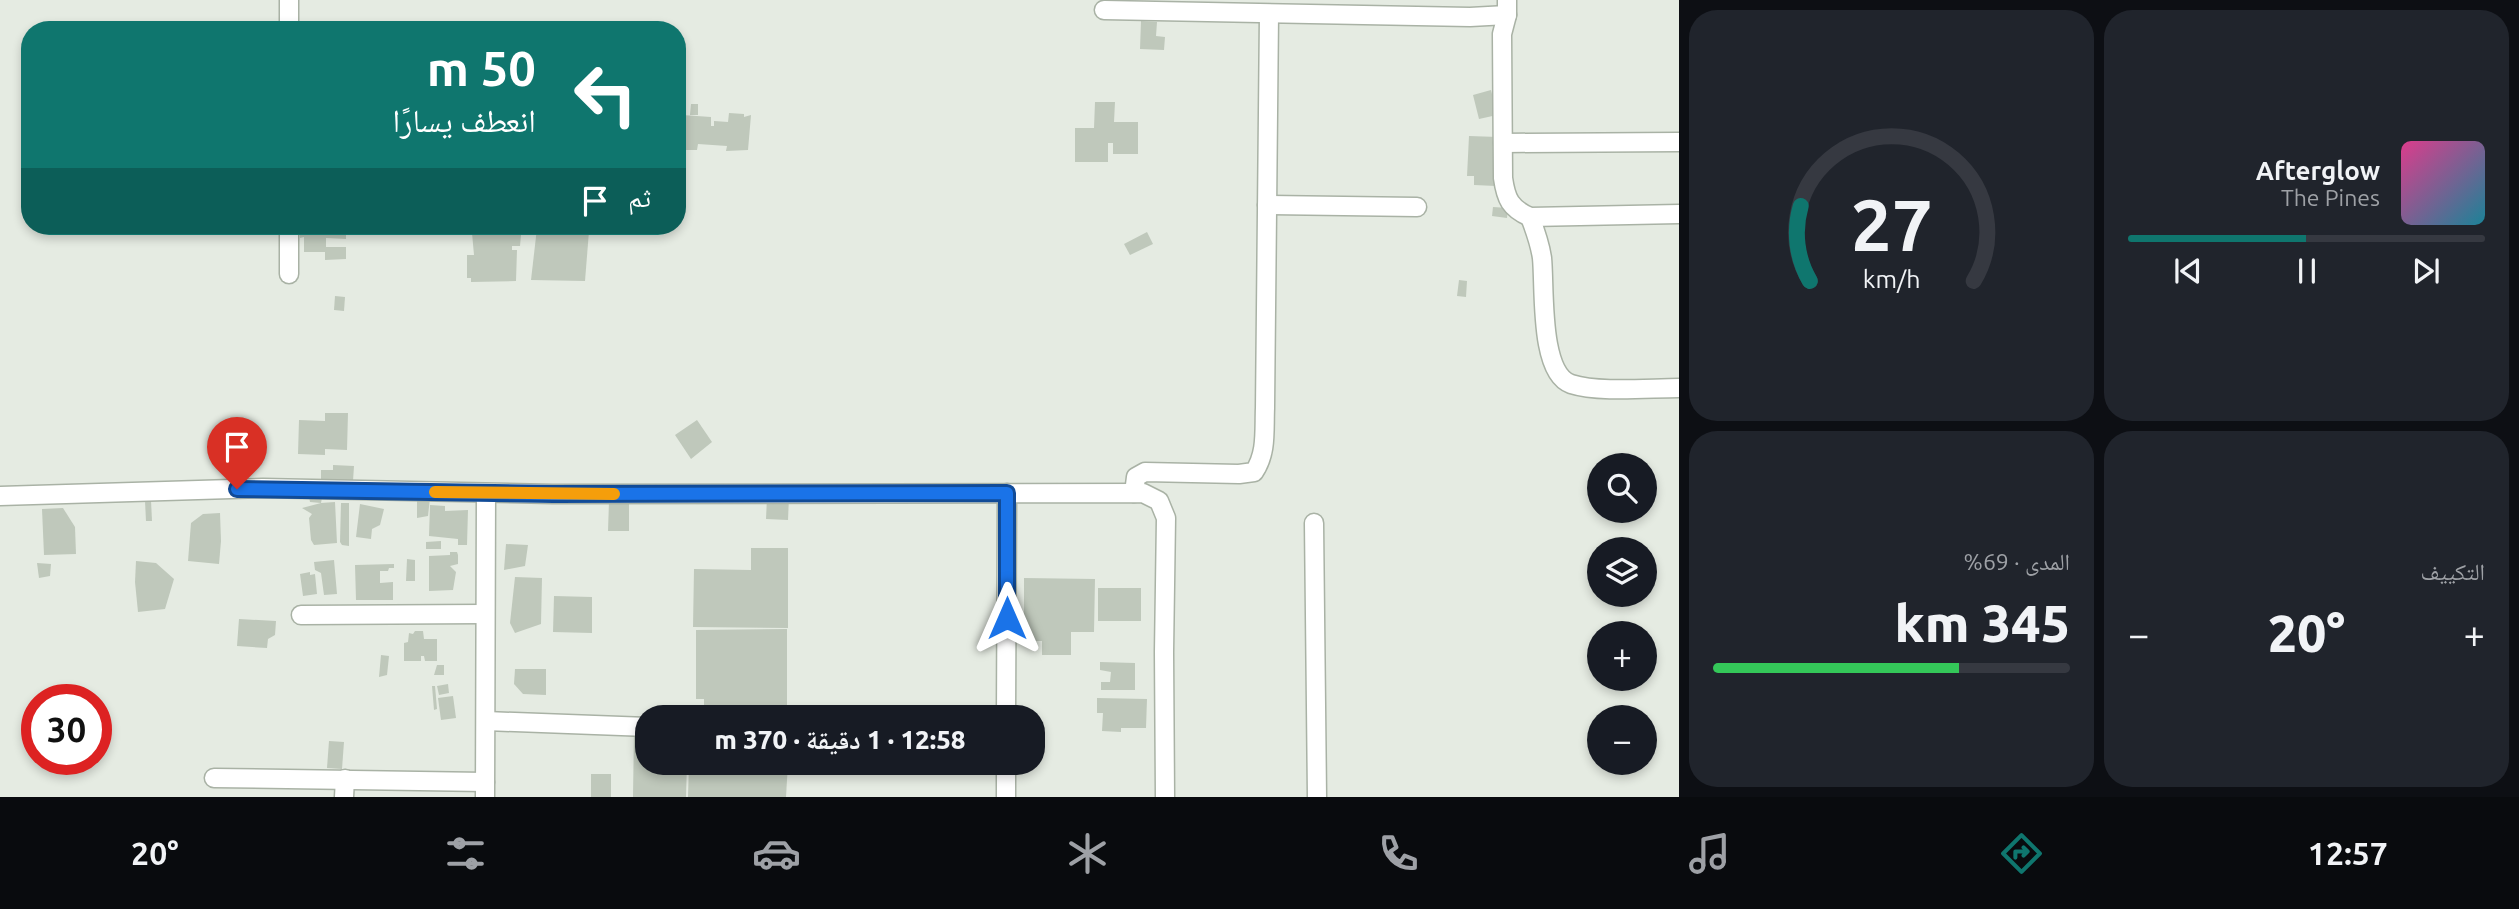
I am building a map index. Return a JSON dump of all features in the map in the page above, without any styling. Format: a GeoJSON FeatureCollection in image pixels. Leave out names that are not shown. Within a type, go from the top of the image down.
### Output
{"type":"FeatureCollection","features":[{"type":"Feature","properties":{"kind":"street"},"geometry":{"type":"LineString","coordinates":[[289,0],[289,21]]}},
{"type":"Feature","properties":{"kind":"street"},"geometry":{"type":"LineString","coordinates":[[1104,10],[1470,17],[1501,7],[1503,178],[1511,206],[1530,217],[1679,215]]}},
{"type":"Feature","properties":{"kind":"street"},"geometry":{"type":"LineString","coordinates":[[1134,493],[1136,477],[1145,471],[1239,474],[1254,472],[1261,461],[1264,444],[1269,14]]}},
{"type":"Feature","properties":{"kind":"street"},"geometry":{"type":"LineString","coordinates":[[1503,143],[1679,142]]}},
{"type":"Feature","properties":{"kind":"street"},"geometry":{"type":"LineString","coordinates":[[1267,205],[1417,207]]}},
{"type":"Feature","properties":{"kind":"street"},"geometry":{"type":"LineString","coordinates":[[1530,217],[1542,256],[1550,356],[1561,377],[1570,384],[1602,388],[1679,388]]}},
{"type":"Feature","properties":{"kind":"street"},"geometry":{"type":"LineString","coordinates":[[289,235],[289,274]]}},
{"type":"Feature","properties":{"kind":"street"},"geometry":{"type":"LineString","coordinates":[[0,496],[263,488],[486,493],[1134,493],[1151,496],[1159,501],[1166,518],[1165,797]]}},
{"type":"Feature","properties":{"kind":"street"},"geometry":{"type":"LineString","coordinates":[[214,778],[345,788],[485,789],[486,493]]}},
{"type":"Feature","properties":{"kind":"street"},"geometry":{"type":"LineString","coordinates":[[1006,705],[1007,493]]}},
{"type":"Feature","properties":{"kind":"street"},"geometry":{"type":"LineString","coordinates":[[1314,523],[1317,797]]}},
{"type":"Feature","properties":{"kind":"street"},"geometry":{"type":"LineString","coordinates":[[301,615],[484,614]]}},
{"type":"Feature","properties":{"kind":"street"},"geometry":{"type":"LineString","coordinates":[[486,721],[635,727]]}},
{"type":"Feature","properties":{"kind":"street"},"geometry":{"type":"LineString","coordinates":[[1006,775],[1006,797]]}},
{"type":"Feature","properties":{"kind":"building"},"geometry":{"type":"Polygon","coordinates":[[[1141,21],[1157,22],[1156,36],[1165,37],[1164,50],[1140,49],[1141,21]]]}},
{"type":"Feature","properties":{"kind":"building"},"geometry":{"type":"Polygon","coordinates":[[[1491,90],[1497,115],[1479,119],[1473,95],[1491,90]]]}},
{"type":"Feature","properties":{"kind":"building"},"geometry":{"type":"Polygon","coordinates":[[[1095,102],[1115,102],[1114,122],[1138,122],[1138,154],[1113,154],[1113,143],[1108,143],[1108,162],[1075,162],[1075,128],[1094,128],[1095,102]]]}},
{"type":"Feature","properties":{"kind":"building"},"geometry":{"type":"Polygon","coordinates":[[[691,104],[698,104],[698,115],[690,115],[691,104]]]}},
{"type":"Feature","properties":{"kind":"building"},"geometry":{"type":"Polygon","coordinates":[[[729,113],[744,114],[744,117],[751,115],[748,150],[726,151],[727,146],[698,144],[697,150],[686,150],[686,115],[711,117],[711,126],[714,126],[714,121],[728,122],[729,113]]]}},
{"type":"Feature","properties":{"kind":"building"},"geometry":{"type":"Polygon","coordinates":[[[1469,136],[1498,137],[1496,186],[1474,185],[1474,176],[1467,176],[1469,136]]]}},
{"type":"Feature","properties":{"kind":"building"},"geometry":{"type":"Polygon","coordinates":[[[1493,207],[1508,208],[1507,218],[1492,216],[1493,207]]]}},
{"type":"Feature","properties":{"kind":"building"},"geometry":{"type":"Polygon","coordinates":[[[1147,232],[1153,244],[1130,255],[1124,244],[1147,232]]]}},
{"type":"Feature","properties":{"kind":"building"},"geometry":{"type":"Polygon","coordinates":[[[300,235],[346,235],[346,239],[326,238],[326,247],[346,247],[346,259],[325,260],[325,252],[304,252],[304,237],[300,238],[300,235]]]}},
{"type":"Feature","properties":{"kind":"building"},"geometry":{"type":"Polygon","coordinates":[[[472,235],[521,235],[520,246],[512,246],[512,250],[517,250],[516,281],[471,282],[471,278],[467,278],[467,255],[474,255],[472,235]]]}},
{"type":"Feature","properties":{"kind":"building"},"geometry":{"type":"Polygon","coordinates":[[[536,235],[589,235],[585,281],[531,280],[536,235]]]}},
{"type":"Feature","properties":{"kind":"building"},"geometry":{"type":"Polygon","coordinates":[[[1459,280],[1467,281],[1466,297],[1457,296],[1459,280]]]}},
{"type":"Feature","properties":{"kind":"building"},"geometry":{"type":"Polygon","coordinates":[[[335,296],[345,297],[344,311],[334,310],[335,296]]]}},
{"type":"Feature","properties":{"kind":"building"},"geometry":{"type":"Polygon","coordinates":[[[325,413],[348,413],[347,450],[325,449],[325,455],[298,454],[299,420],[325,421],[325,413]]]}},
{"type":"Feature","properties":{"kind":"building"},"geometry":{"type":"Polygon","coordinates":[[[697,420],[712,442],[691,459],[675,435],[697,420]]]}},
{"type":"Feature","properties":{"kind":"building"},"geometry":{"type":"Polygon","coordinates":[[[333,465],[354,466],[353,481],[321,480],[321,470],[333,470],[333,465]]]}},
{"type":"Feature","properties":{"kind":"building"},"geometry":{"type":"Polygon","coordinates":[[[309,497],[322,498],[321,503],[310,502],[309,497]]]}},
{"type":"Feature","properties":{"kind":"building"},"geometry":{"type":"Polygon","coordinates":[[[767,497],[789,497],[788,520],[766,519],[767,497]]]}},
{"type":"Feature","properties":{"kind":"building"},"geometry":{"type":"Polygon","coordinates":[[[417,498],[430,498],[428,516],[417,518],[417,498]]]}},
{"type":"Feature","properties":{"kind":"building"},"geometry":{"type":"Polygon","coordinates":[[[151,500],[152,521],[146,521],[145,501],[151,500]]]}},
{"type":"Feature","properties":{"kind":"building"},"geometry":{"type":"Polygon","coordinates":[[[609,501],[629,501],[629,531],[608,531],[609,501]]]}},
{"type":"Feature","properties":{"kind":"building"},"geometry":{"type":"Polygon","coordinates":[[[335,502],[337,543],[314,545],[311,540],[309,518],[312,514],[302,508],[335,502]]]}},
{"type":"Feature","properties":{"kind":"building"},"geometry":{"type":"Polygon","coordinates":[[[341,503],[349,503],[349,546],[340,542],[341,503]]]}},
{"type":"Feature","properties":{"kind":"building"},"geometry":{"type":"Polygon","coordinates":[[[360,504],[384,509],[380,525],[372,529],[371,539],[356,537],[360,504]]]}},
{"type":"Feature","properties":{"kind":"building"},"geometry":{"type":"Polygon","coordinates":[[[430,505],[445,506],[445,511],[468,510],[467,545],[458,545],[458,539],[429,536],[430,505]]]}},
{"type":"Feature","properties":{"kind":"building"},"geometry":{"type":"Polygon","coordinates":[[[63,508],[75,527],[76,554],[44,555],[42,509],[63,508]]]}},
{"type":"Feature","properties":{"kind":"building"},"geometry":{"type":"Polygon","coordinates":[[[220,513],[219,564],[188,561],[191,523],[203,514],[220,513]]]}},
{"type":"Feature","properties":{"kind":"building"},"geometry":{"type":"Polygon","coordinates":[[[441,541],[441,549],[426,549],[426,542],[441,541]]]}},
{"type":"Feature","properties":{"kind":"building"},"geometry":{"type":"Polygon","coordinates":[[[506,544],[528,545],[525,566],[504,570],[506,544]]]}},
{"type":"Feature","properties":{"kind":"building"},"geometry":{"type":"Polygon","coordinates":[[[751,548],[788,548],[788,628],[693,627],[694,569],[751,570],[751,548]]]}},
{"type":"Feature","properties":{"kind":"building"},"geometry":{"type":"Polygon","coordinates":[[[450,552],[457,552],[458,555],[458,564],[450,566],[456,572],[453,590],[429,591],[429,556],[450,555],[450,552]]]}},
{"type":"Feature","properties":{"kind":"building"},"geometry":{"type":"Polygon","coordinates":[[[407,559],[415,560],[415,581],[406,581],[407,559]]]}},
{"type":"Feature","properties":{"kind":"building"},"geometry":{"type":"Polygon","coordinates":[[[334,560],[337,594],[324,595],[321,573],[315,570],[314,562],[334,560]]]}},
{"type":"Feature","properties":{"kind":"building"},"geometry":{"type":"Polygon","coordinates":[[[136,561],[156,563],[174,579],[165,609],[138,612],[136,561]]]}},
{"type":"Feature","properties":{"kind":"building"},"geometry":{"type":"Polygon","coordinates":[[[37,563],[51,564],[50,576],[39,578],[37,563]]]}},
{"type":"Feature","properties":{"kind":"building"},"geometry":{"type":"Polygon","coordinates":[[[394,564],[394,568],[389,568],[388,571],[380,571],[380,583],[393,582],[393,600],[356,600],[355,565],[394,564]]]}},
{"type":"Feature","properties":{"kind":"building"},"geometry":{"type":"Polygon","coordinates":[[[310,572],[310,575],[315,574],[317,594],[303,596],[300,574],[310,572]]]}},
{"type":"Feature","properties":{"kind":"building"},"geometry":{"type":"Polygon","coordinates":[[[515,577],[542,578],[541,624],[515,633],[510,623],[515,577]]]}},
{"type":"Feature","properties":{"kind":"building"},"geometry":{"type":"Polygon","coordinates":[[[1024,578],[1095,579],[1094,632],[1071,632],[1071,655],[1042,655],[1042,641],[1024,641],[1024,578]]]}},
{"type":"Feature","properties":{"kind":"building"},"geometry":{"type":"Polygon","coordinates":[[[1098,588],[1141,588],[1141,621],[1098,621],[1098,588]]]}},
{"type":"Feature","properties":{"kind":"building"},"geometry":{"type":"Polygon","coordinates":[[[554,596],[592,597],[592,633],[553,632],[554,596]]]}},
{"type":"Feature","properties":{"kind":"building"},"geometry":{"type":"Polygon","coordinates":[[[239,619],[276,621],[275,635],[268,639],[267,648],[237,646],[239,619]]]}},
{"type":"Feature","properties":{"kind":"building"},"geometry":{"type":"Polygon","coordinates":[[[787,629],[787,705],[704,705],[704,699],[696,699],[696,630],[787,629]]]}},
{"type":"Feature","properties":{"kind":"building"},"geometry":{"type":"Polygon","coordinates":[[[415,631],[423,631],[424,639],[437,639],[437,661],[425,661],[424,656],[421,656],[421,661],[404,661],[404,643],[408,642],[409,633],[413,634],[415,631]]]}},
{"type":"Feature","properties":{"kind":"building"},"geometry":{"type":"Polygon","coordinates":[[[381,655],[389,656],[387,675],[379,677],[381,655]]]}},
{"type":"Feature","properties":{"kind":"building"},"geometry":{"type":"Polygon","coordinates":[[[1100,662],[1135,663],[1135,690],[1101,690],[1101,682],[1110,682],[1111,672],[1100,670],[1100,662]]]}},
{"type":"Feature","properties":{"kind":"building"},"geometry":{"type":"Polygon","coordinates":[[[437,665],[444,665],[444,675],[434,675],[437,665]]]}},
{"type":"Feature","properties":{"kind":"building"},"geometry":{"type":"Polygon","coordinates":[[[515,669],[546,669],[546,695],[523,694],[514,684],[515,669]]]}},
{"type":"Feature","properties":{"kind":"building"},"geometry":{"type":"Polygon","coordinates":[[[448,684],[449,693],[439,695],[437,686],[448,684]]]}},
{"type":"Feature","properties":{"kind":"building"},"geometry":{"type":"Polygon","coordinates":[[[432,686],[435,686],[437,709],[434,710],[432,686]]]}},
{"type":"Feature","properties":{"kind":"building"},"geometry":{"type":"Polygon","coordinates":[[[453,696],[456,718],[441,720],[438,698],[453,696]]]}},
{"type":"Feature","properties":{"kind":"building"},"geometry":{"type":"Polygon","coordinates":[[[1097,698],[1147,699],[1146,728],[1121,728],[1121,732],[1102,731],[1103,713],[1097,713],[1097,698]]]}},
{"type":"Feature","properties":{"kind":"building"},"geometry":{"type":"Polygon","coordinates":[[[635,732],[635,775],[687,775],[686,797],[633,797],[635,732]]]}},
{"type":"Feature","properties":{"kind":"building"},"geometry":{"type":"Polygon","coordinates":[[[329,741],[344,742],[342,769],[327,768],[329,741]]]}},
{"type":"Feature","properties":{"kind":"building"},"geometry":{"type":"Polygon","coordinates":[[[591,774],[611,774],[611,797],[591,797],[591,774]]]}},
{"type":"Feature","properties":{"kind":"building"},"geometry":{"type":"Polygon","coordinates":[[[689,775],[787,775],[786,797],[688,797],[689,775]]]}},
{"type":"Feature","properties":{"kind":"slow traffic"},"geometry":{"type":"LineString","coordinates":[[435,492],[614,494]]}},
{"type":"Feature","properties":{"kind":"route"},"geometry":{"type":"LineString","coordinates":[[237,489],[553,494],[1007,493],[1007,618]]}}]}
